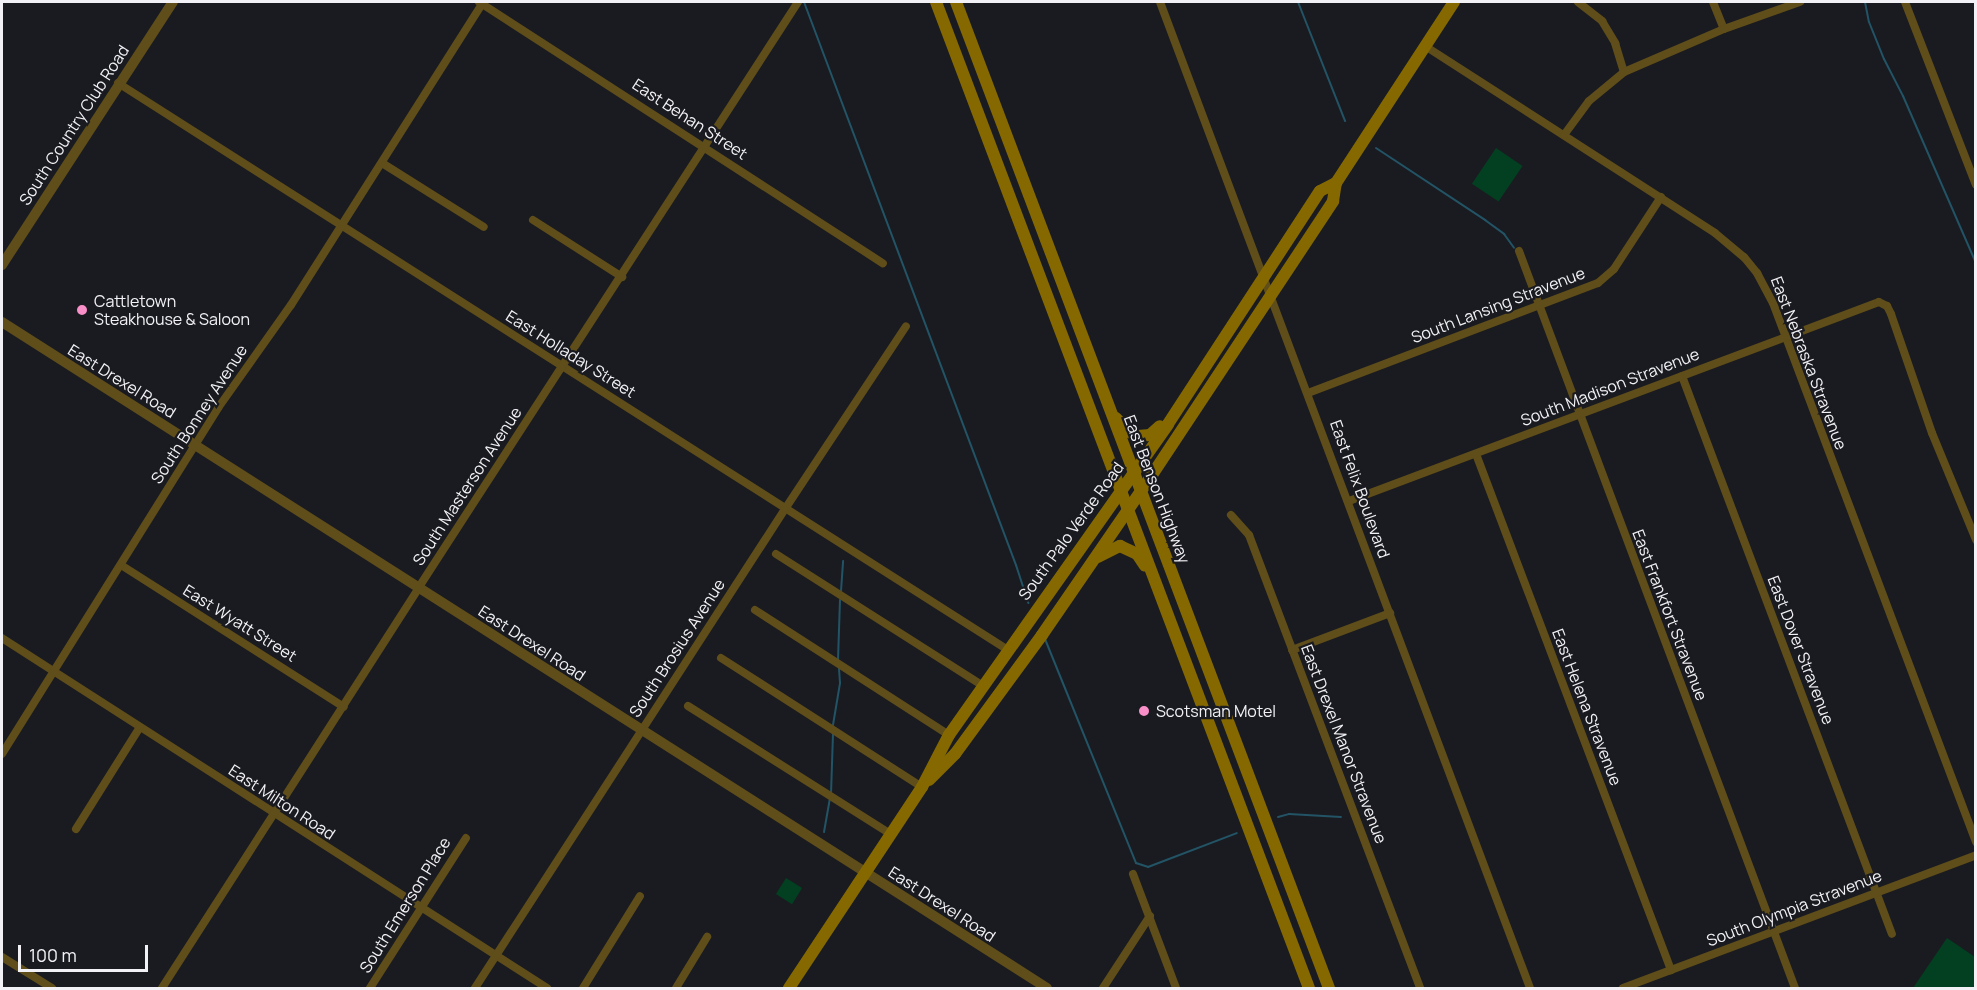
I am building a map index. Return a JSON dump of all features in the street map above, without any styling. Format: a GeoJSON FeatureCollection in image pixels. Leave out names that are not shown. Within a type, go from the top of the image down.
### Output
{"type":"FeatureCollection","features":[{"type":"Feature","properties":{"kind":"main road","name":"East Benson Highway"},"geometry":{"type":"LineString","coordinates":[[936,2],[1309,988]]}},
{"type":"Feature","properties":{"kind":"main road","name":"East Benson Highway"},"geometry":{"type":"LineString","coordinates":[[956,2],[1329,988]]}},
{"type":"Feature","properties":{"kind":"main road","name":"South Palo Verde Road"},"geometry":{"type":"LineString","coordinates":[[922,787],[955,754],[1141,492],[1334,201],[1336,183],[1454,2]]}},
{"type":"Feature","properties":{"kind":"main road"},"geometry":{"type":"LineString","coordinates":[[1004,181],[1020,172]]}},
{"type":"Feature","properties":{"kind":"main road","name":"South Palo Verde Road"},"geometry":{"type":"LineString","coordinates":[[789,988],[889,833],[922,787],[949,735],[982,686],[1175,413],[1320,191],[1336,183]]}},
{"type":"Feature","properties":{"kind":"main road"},"geometry":{"type":"LineString","coordinates":[[1109,408],[1121,425],[1138,436],[1150,435],[1175,413]]}},
{"type":"Feature","properties":{"kind":"main road"},"geometry":{"type":"LineString","coordinates":[[1092,561],[1107,550],[1120,546],[1129,549],[1137,554],[1157,586]]}},
{"type":"Feature","properties":{"kind":"street","name":"South Country Club Road"},"geometry":{"type":"LineString","coordinates":[[2,265],[118,83],[173,2]]}},
{"type":"Feature","properties":{"kind":"street","name":"East Behan Street"},"geometry":{"type":"LineString","coordinates":[[481,2],[883,263]]}},
{"type":"Feature","properties":{"kind":"street","name":"South Bonney Avenue"},"geometry":{"type":"LineString","coordinates":[[2,754],[218,408],[292,305],[481,2]]}},
{"type":"Feature","properties":{"kind":"street","name":"South Masterson Avenue"},"geometry":{"type":"LineString","coordinates":[[162,988],[798,2]]}},
{"type":"Feature","properties":{"kind":"street","name":"East Felix Boulevard"},"geometry":{"type":"LineString","coordinates":[[1160,2],[1530,988]]}},
{"type":"Feature","properties":{"kind":"street"},"geometry":{"type":"LineString","coordinates":[[1578,2],[1602,21],[1615,43],[1624,72]]}},
{"type":"Feature","properties":{"kind":"street"},"geometry":{"type":"LineString","coordinates":[[1713,2],[1724,29]]}},
{"type":"Feature","properties":{"kind":"street"},"geometry":{"type":"LineString","coordinates":[[1564,135],[1589,101],[1624,72],[1724,29],[1800,2]]}},
{"type":"Feature","properties":{"kind":"street"},"geometry":{"type":"LineString","coordinates":[[1905,2],[1976,185]]}},
{"type":"Feature","properties":{"kind":"street","name":"East Nebraska Stravenue"},"geometry":{"type":"LineString","coordinates":[[1425,46],[1721,237],[1751,265],[1768,293],[1976,842]]}},
{"type":"Feature","properties":{"kind":"street","name":"East Holladay Street"},"geometry":{"type":"LineString","coordinates":[[118,83],[1008,650]]}},
{"type":"Feature","properties":{"kind":"street"},"geometry":{"type":"LineString","coordinates":[[382,163],[484,227]]}},
{"type":"Feature","properties":{"kind":"street","name":"South Lansing Stravenue"},"geometry":{"type":"LineString","coordinates":[[1308,393],[1598,283],[1614,269],[1661,197]]}},
{"type":"Feature","properties":{"kind":"street"},"geometry":{"type":"LineString","coordinates":[[533,220],[622,277]]}},
{"type":"Feature","properties":{"kind":"street","name":"East Frankfort Stravenue"},"geometry":{"type":"LineString","coordinates":[[1519,251],[1538,307],[1795,988]]}},
{"type":"Feature","properties":{"kind":"street","name":"South Madison Stravenue"},"geometry":{"type":"LineString","coordinates":[[1349,501],[1871,304],[1882,303],[1891,314],[1932,433],[1976,540]]}},
{"type":"Feature","properties":{"kind":"street","name":"East Drexel Road"},"geometry":{"type":"LineString","coordinates":[[2,322],[419,587],[641,732],[1047,988]]}},
{"type":"Feature","properties":{"kind":"street","name":"South Brosius Avenue"},"geometry":{"type":"LineString","coordinates":[[475,988],[785,508],[906,326]]}},
{"type":"Feature","properties":{"kind":"street","name":"East Dover Stravenue"},"geometry":{"type":"LineString","coordinates":[[1682,376],[1892,934]]}},
{"type":"Feature","properties":{"kind":"street","name":"East Helena Stravenue"},"geometry":{"type":"LineString","coordinates":[[1476,454],[1671,970]]}},
{"type":"Feature","properties":{"kind":"street","name":"East Drexel Manor Stravenue"},"geometry":{"type":"LineString","coordinates":[[1231,515],[1249,535],[1420,988]]}},
{"type":"Feature","properties":{"kind":"street"},"geometry":{"type":"LineString","coordinates":[[776,554],[982,686]]}},
{"type":"Feature","properties":{"kind":"street","name":"East Wyatt Street"},"geometry":{"type":"LineString","coordinates":[[121,565],[344,707]]}},
{"type":"Feature","properties":{"kind":"street"},"geometry":{"type":"LineString","coordinates":[[755,610],[949,735]]}},
{"type":"Feature","properties":{"kind":"street"},"geometry":{"type":"LineString","coordinates":[[1292,650],[1390,613]]}},
{"type":"Feature","properties":{"kind":"street","name":"East Milton Road"},"geometry":{"type":"LineString","coordinates":[[2,638],[548,988]]}},
{"type":"Feature","properties":{"kind":"street"},"geometry":{"type":"LineString","coordinates":[[720,658],[922,787]]}},
{"type":"Feature","properties":{"kind":"street"},"geometry":{"type":"LineString","coordinates":[[688,706],[889,833]]}},
{"type":"Feature","properties":{"kind":"street"},"geometry":{"type":"LineString","coordinates":[[76,829],[140,727]]}},
{"type":"Feature","properties":{"kind":"street","name":"South Emerson Place"},"geometry":{"type":"LineString","coordinates":[[370,988],[466,838]]}},
{"type":"Feature","properties":{"kind":"street","name":"South Olympia Stravenue"},"geometry":{"type":"LineString","coordinates":[[1623,988],[1976,855]]}},
{"type":"Feature","properties":{"kind":"street"},"geometry":{"type":"LineString","coordinates":[[1133,874],[1176,988]]}},
{"type":"Feature","properties":{"kind":"street"},"geometry":{"type":"LineString","coordinates":[[583,988],[640,896]]}},
{"type":"Feature","properties":{"kind":"street"},"geometry":{"type":"LineString","coordinates":[[1103,988],[1150,916]]}},
{"type":"Feature","properties":{"kind":"street"},"geometry":{"type":"LineString","coordinates":[[676,988],[707,937]]}},
{"type":"Feature","properties":{"kind":"street"},"geometry":{"type":"LineString","coordinates":[[2,957],[52,988]]}},
{"type":"Feature","properties":{"kind":"green space"},"geometry":{"type":"Polygon","coordinates":[[[1496,148],[1523,166],[1498,202],[1472,184],[1496,148]]]}},
{"type":"Feature","properties":{"kind":"green space"},"geometry":{"type":"Polygon","coordinates":[[[786,878],[802,888],[792,904],[776,894],[786,878]]]}},
{"type":"Feature","properties":{"kind":"green space"},"geometry":{"type":"Polygon","coordinates":[[[1947,938],[1975,957],[1975,988],[1913,988],[1947,938]]]}},
{"type":"Feature","properties":{"kind":"waterway"},"geometry":{"type":"LineString","coordinates":[[804,2],[1016,565],[1028,603]]}},
{"type":"Feature","properties":{"kind":"waterway"},"geometry":{"type":"LineString","coordinates":[[1298,2],[1345,121]]}},
{"type":"Feature","properties":{"kind":"waterway"},"geometry":{"type":"LineString","coordinates":[[1865,2],[1869,22],[1884,59],[1903,96],[1976,263]]}},
{"type":"Feature","properties":{"kind":"waterway"},"geometry":{"type":"LineString","coordinates":[[1376,148],[1485,220],[1504,234],[1514,248]]}},
{"type":"Feature","properties":{"kind":"waterway"},"geometry":{"type":"LineString","coordinates":[[841,591],[843,561]]}},
{"type":"Feature","properties":{"kind":"waterway"},"geometry":{"type":"LineString","coordinates":[[838,660],[840,600]]}},
{"type":"Feature","properties":{"kind":"waterway"},"geometry":{"type":"LineString","coordinates":[[1045,639],[1136,863],[1148,867],[1237,833]]}},
{"type":"Feature","properties":{"kind":"waterway"},"geometry":{"type":"LineString","coordinates":[[833,725],[840,683],[839,668]]}},
{"type":"Feature","properties":{"kind":"waterway"},"geometry":{"type":"LineString","coordinates":[[831,794],[833,734]]}},
{"type":"Feature","properties":{"kind":"waterway"},"geometry":{"type":"LineString","coordinates":[[824,832],[830,799]]}},
{"type":"Feature","properties":{"kind":"waterway"},"geometry":{"type":"LineString","coordinates":[[1278,817],[1289,814],[1341,817]]}},
{"type":"Feature","properties":{"kind":"place","name":"Cattletown Steakhouse & Saloon"},"geometry":{"type":"Point","coordinates":[82,310]}},
{"type":"Feature","properties":{"kind":"place","name":"Scotsman Motel"},"geometry":{"type":"Point","coordinates":[1144,711]}}]}
